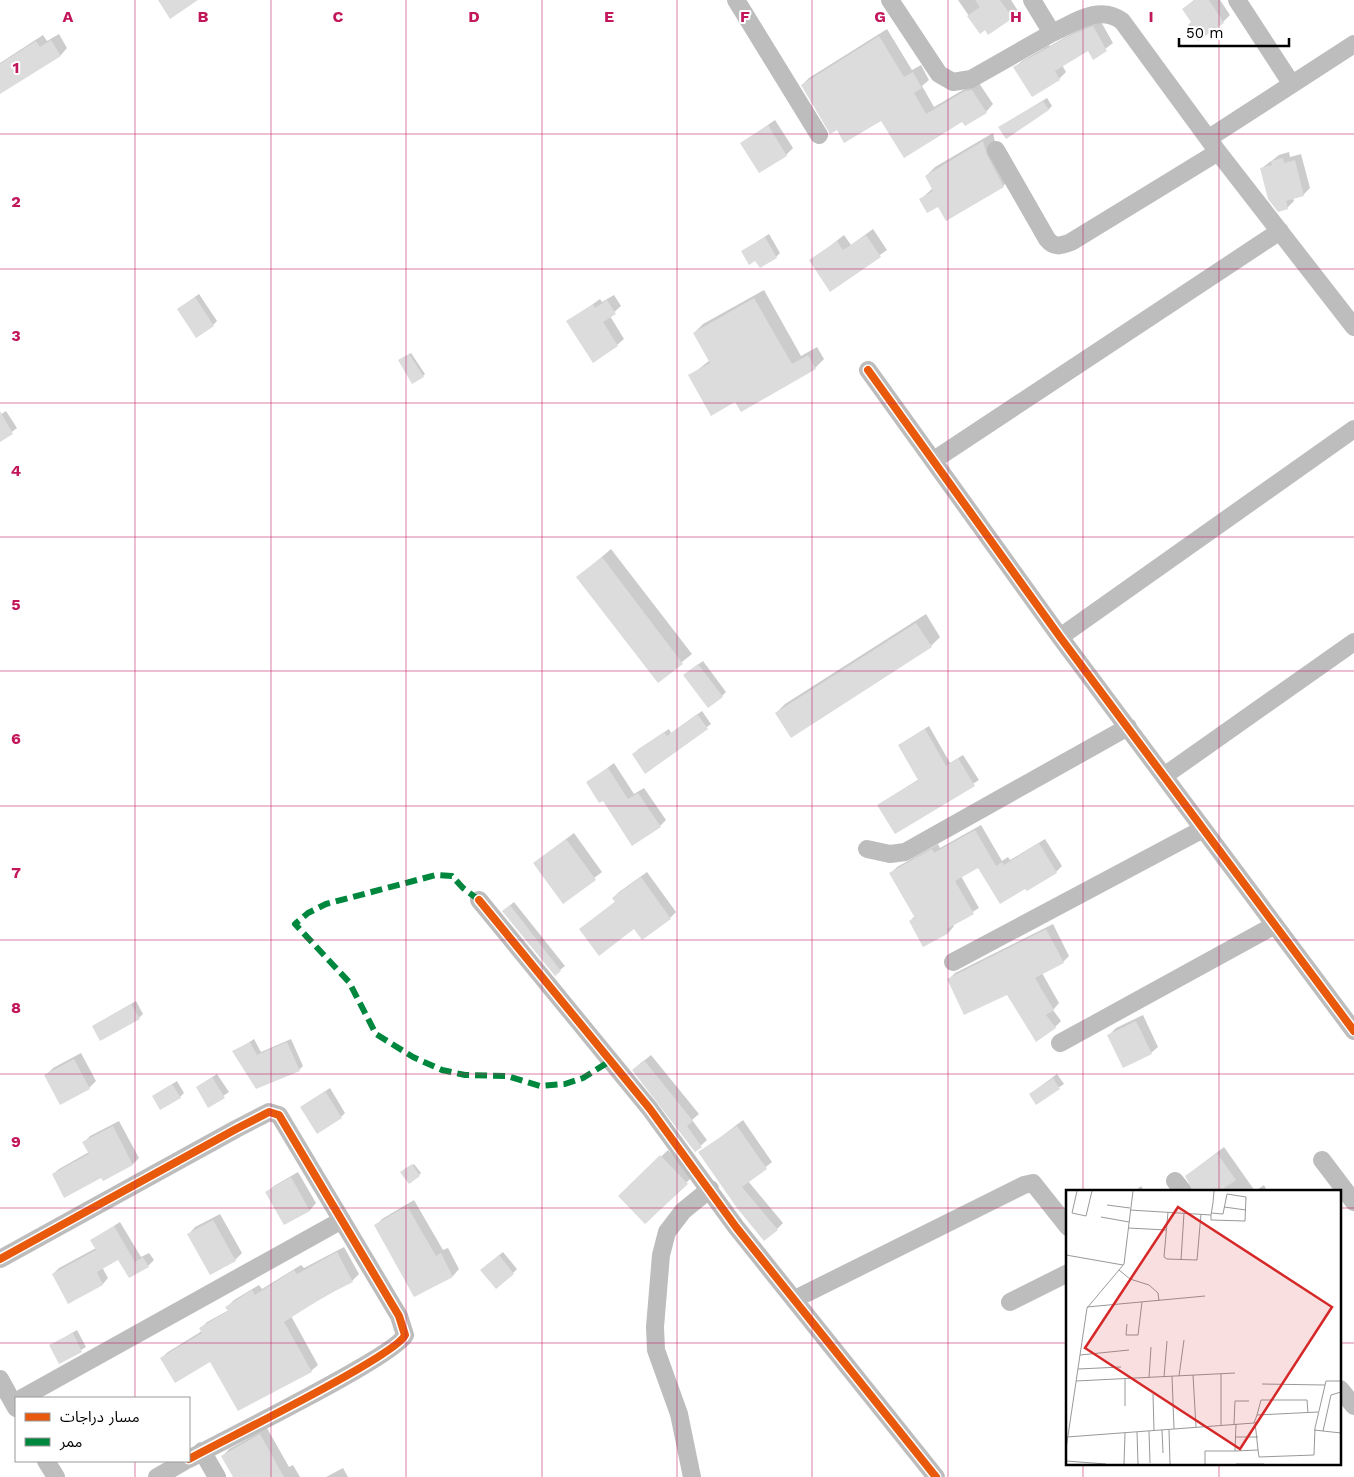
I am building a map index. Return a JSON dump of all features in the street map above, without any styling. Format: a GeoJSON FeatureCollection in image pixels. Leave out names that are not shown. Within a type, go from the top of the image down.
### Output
{"type":"FeatureCollection","features":[{"type":"Feature","properties":{"kind":"street"},"geometry":{"type":"LineString","coordinates":[[736,0],[819,135]]}},
{"type":"Feature","properties":{"kind":"street"},"geometry":{"type":"LineString","coordinates":[[890,0],[939,74],[953,82],[971,80],[1052,33],[1088,16],[1113,7],[1214,145],[1354,327]]}},
{"type":"Feature","properties":{"kind":"street"},"geometry":{"type":"LineString","coordinates":[[1032,0],[1052,33]]}},
{"type":"Feature","properties":{"kind":"street"},"geometry":{"type":"LineString","coordinates":[[1236,0],[1291,83]]}},
{"type":"Feature","properties":{"kind":"street"},"geometry":{"type":"LineString","coordinates":[[996,150],[1047,239],[1054,245],[1059,246],[1071,242],[1214,145],[1291,83],[1354,44]]}},
{"type":"Feature","properties":{"kind":"street"},"geometry":{"type":"LineString","coordinates":[[934,460],[1280,231]]}},
{"type":"Feature","properties":{"kind":"street"},"geometry":{"type":"LineString","coordinates":[[868,370],[1060,637],[1354,1031]]}},
{"type":"Feature","properties":{"kind":"street"},"geometry":{"type":"LineString","coordinates":[[1060,637],[1354,429]]}},
{"type":"Feature","properties":{"kind":"street"},"geometry":{"type":"LineString","coordinates":[[1164,776],[1354,642]]}},
{"type":"Feature","properties":{"kind":"street"},"geometry":{"type":"LineString","coordinates":[[867,849],[890,854],[905,852],[1128,727]]}},
{"type":"Feature","properties":{"kind":"street"},"geometry":{"type":"LineString","coordinates":[[953,962],[1203,829]]}},
{"type":"Feature","properties":{"kind":"street"},"geometry":{"type":"LineString","coordinates":[[479,900],[650,1109],[736,1227],[795,1298],[936,1477]]}},
{"type":"Feature","properties":{"kind":"street"},"geometry":{"type":"LineString","coordinates":[[1060,1043],[1275,925]]}},
{"type":"Feature","properties":{"kind":"street"},"geometry":{"type":"LineString","coordinates":[[0,1259],[183,1157],[271,1112],[281,1118],[399,1316],[405,1331],[404,1338],[355,1370],[196,1455],[217,1477]]}},
{"type":"Feature","properties":{"kind":"street"},"geometry":{"type":"LineString","coordinates":[[1322,1160],[1354,1202]]}},
{"type":"Feature","properties":{"kind":"street"},"geometry":{"type":"LineString","coordinates":[[795,1298],[1024,1185],[1033,1183],[1066,1224]]}},
{"type":"Feature","properties":{"kind":"street"},"geometry":{"type":"LineString","coordinates":[[692,1477],[679,1414],[656,1350],[655,1327],[661,1255],[667,1232],[683,1211],[710,1189]]}},
{"type":"Feature","properties":{"kind":"street"},"geometry":{"type":"LineString","coordinates":[[28,1397],[342,1220]]}},
{"type":"Feature","properties":{"kind":"street"},"geometry":{"type":"LineString","coordinates":[[1010,1302],[1066,1274]]}},
{"type":"Feature","properties":{"kind":"street"},"geometry":{"type":"LineString","coordinates":[[0,1379],[15,1400]]}},
{"type":"Feature","properties":{"kind":"street"},"geometry":{"type":"LineString","coordinates":[[1342,1391],[1354,1406]]}},
{"type":"Feature","properties":{"kind":"street"},"geometry":{"type":"LineString","coordinates":[[47,1462],[56,1477]]}},
{"type":"Feature","properties":{"kind":"street"},"geometry":{"type":"LineString","coordinates":[[157,1477],[183,1462]]}},
{"type":"Feature","properties":{"kind":"building"},"geometry":{"type":"Polygon","coordinates":[[[158,0],[198,0],[170,19],[158,0]]]}},
{"type":"Feature","properties":{"kind":"building"},"geometry":{"type":"Polygon","coordinates":[[[975,0],[1000,0],[1013,18],[988,35],[985,30],[980,34],[967,16],[980,7],[975,0]]]}},
{"type":"Feature","properties":{"kind":"building"},"geometry":{"type":"Polygon","coordinates":[[[1195,0],[1209,0],[1224,23],[1198,41],[1188,25],[1191,22],[1182,9],[1195,0]]]}},
{"type":"Feature","properties":{"kind":"building"},"geometry":{"type":"Polygon","coordinates":[[[1093,26],[1107,51],[1093,60],[1088,51],[1055,71],[1060,80],[1032,97],[1013,67],[1073,34],[1093,26]]]}},
{"type":"Feature","properties":{"kind":"building"},"geometry":{"type":"Polygon","coordinates":[[[879,36],[904,77],[913,72],[922,88],[914,93],[926,114],[965,91],[972,90],[987,113],[965,126],[962,122],[904,158],[881,121],[844,143],[837,130],[830,134],[801,85],[879,36]]]}},
{"type":"Feature","properties":{"kind":"building"},"geometry":{"type":"Polygon","coordinates":[[[51,40],[61,56],[0,94],[0,64],[36,41],[40,47],[51,40]]]}},
{"type":"Feature","properties":{"kind":"building"},"geometry":{"type":"Polygon","coordinates":[[[1043,101],[1049,110],[1006,139],[998,127],[1043,101]]]}},
{"type":"Feature","properties":{"kind":"building"},"geometry":{"type":"Polygon","coordinates":[[[768,125],[787,156],[759,173],[740,143],[768,125]]]}},
{"type":"Feature","properties":{"kind":"building"},"geometry":{"type":"Polygon","coordinates":[[[983,141],[987,155],[1004,187],[946,221],[938,207],[927,213],[919,199],[933,191],[925,176],[983,141]]]}},
{"type":"Feature","properties":{"kind":"building"},"geometry":{"type":"Polygon","coordinates":[[[1283,158],[1284,163],[1295,160],[1304,196],[1286,201],[1288,209],[1278,212],[1268,199],[1260,168],[1272,165],[1271,161],[1283,158]]]}},
{"type":"Feature","properties":{"kind":"building"},"geometry":{"type":"Polygon","coordinates":[[[866,235],[881,257],[830,292],[809,260],[837,241],[843,250],[866,235]]]}},
{"type":"Feature","properties":{"kind":"building"},"geometry":{"type":"Polygon","coordinates":[[[765,237],[777,258],[760,268],[755,261],[749,265],[741,251],[765,237]]]}},
{"type":"Feature","properties":{"kind":"building"},"geometry":{"type":"Polygon","coordinates":[[[195,297],[214,326],[196,338],[177,309],[195,297]]]}},
{"type":"Feature","properties":{"kind":"building"},"geometry":{"type":"Polygon","coordinates":[[[754,298],[792,364],[808,355],[816,369],[741,412],[735,402],[711,416],[688,375],[710,363],[693,333],[754,298]]]}},
{"type":"Feature","properties":{"kind":"building"},"geometry":{"type":"Polygon","coordinates":[[[607,300],[616,314],[603,322],[618,346],[593,363],[566,321],[593,304],[595,308],[607,300]]]}},
{"type":"Feature","properties":{"kind":"building"},"geometry":{"type":"Polygon","coordinates":[[[409,354],[424,377],[412,384],[398,360],[409,354]]]}},
{"type":"Feature","properties":{"kind":"building"},"geometry":{"type":"Polygon","coordinates":[[[0,411],[13,434],[0,442],[0,411]]]}},
{"type":"Feature","properties":{"kind":"building"},"geometry":{"type":"Polygon","coordinates":[[[602,557],[683,664],[658,683],[576,577],[602,557]]]}},
{"type":"Feature","properties":{"kind":"building"},"geometry":{"type":"Polygon","coordinates":[[[916,623],[932,647],[791,738],[775,713],[916,623]]]}},
{"type":"Feature","properties":{"kind":"building"},"geometry":{"type":"Polygon","coordinates":[[[698,664],[723,697],[708,708],[683,675],[698,664]]]}},
{"type":"Feature","properties":{"kind":"building"},"geometry":{"type":"Polygon","coordinates":[[[697,714],[708,729],[645,774],[632,754],[664,732],[667,736],[697,714]]]}},
{"type":"Feature","properties":{"kind":"building"},"geometry":{"type":"Polygon","coordinates":[[[925,729],[946,766],[958,758],[975,786],[895,834],[877,805],[918,780],[898,745],[925,729]]]}},
{"type":"Feature","properties":{"kind":"building"},"geometry":{"type":"Polygon","coordinates":[[[608,768],[628,799],[638,793],[661,827],[632,846],[603,801],[599,803],[586,782],[608,768]]]}},
{"type":"Feature","properties":{"kind":"building"},"geometry":{"type":"Polygon","coordinates":[[[975,830],[996,866],[1002,862],[1004,865],[1039,843],[1057,873],[1000,904],[978,868],[955,881],[974,914],[947,929],[949,933],[923,947],[909,921],[915,918],[889,873],[932,849],[934,853],[975,830]]]}},
{"type":"Feature","properties":{"kind":"building"},"geometry":{"type":"Polygon","coordinates":[[[566,839],[596,880],[563,904],[533,863],[566,839]]]}},
{"type":"Feature","properties":{"kind":"building"},"geometry":{"type":"Polygon","coordinates":[[[641,877],[671,919],[642,940],[634,929],[599,956],[579,929],[615,902],[612,898],[641,877]]]}},
{"type":"Feature","properties":{"kind":"building"},"geometry":{"type":"Polygon","coordinates":[[[510,905],[561,971],[555,976],[502,911],[510,905]]]}},
{"type":"Feature","properties":{"kind":"building"},"geometry":{"type":"Polygon","coordinates":[[[1046,929],[1064,963],[1035,978],[1054,1010],[1046,1015],[1056,1028],[1036,1042],[1007,995],[964,1015],[947,979],[1046,929]]]}},
{"type":"Feature","properties":{"kind":"building"},"geometry":{"type":"Polygon","coordinates":[[[131,1004],[140,1019],[100,1041],[92,1026],[131,1004]]]}},
{"type":"Feature","properties":{"kind":"building"},"geometry":{"type":"Polygon","coordinates":[[[1136,1021],[1152,1054],[1123,1068],[1107,1035],[1136,1021]]]}},
{"type":"Feature","properties":{"kind":"building"},"geometry":{"type":"Polygon","coordinates":[[[250,1042],[257,1055],[287,1042],[300,1071],[256,1089],[232,1051],[250,1042]]]}},
{"type":"Feature","properties":{"kind":"building"},"geometry":{"type":"Polygon","coordinates":[[[74,1059],[90,1089],[60,1105],[44,1075],[74,1059]]]}},
{"type":"Feature","properties":{"kind":"building"},"geometry":{"type":"Polygon","coordinates":[[[644,1060],[693,1121],[687,1126],[702,1147],[695,1152],[632,1070],[644,1060]]]}},
{"type":"Feature","properties":{"kind":"building"},"geometry":{"type":"Polygon","coordinates":[[[212,1077],[225,1098],[208,1108],[196,1087],[212,1077]]]}},
{"type":"Feature","properties":{"kind":"building"},"geometry":{"type":"Polygon","coordinates":[[[1053,1078],[1060,1089],[1036,1105],[1029,1094],[1053,1078]]]}},
{"type":"Feature","properties":{"kind":"building"},"geometry":{"type":"Polygon","coordinates":[[[172,1084],[181,1098],[160,1110],[152,1096],[172,1084]]]}},
{"type":"Feature","properties":{"kind":"building"},"geometry":{"type":"Polygon","coordinates":[[[325,1091],[342,1118],[317,1134],[300,1107],[325,1091]]]}},
{"type":"Feature","properties":{"kind":"building"},"geometry":{"type":"Polygon","coordinates":[[[113,1126],[133,1165],[103,1181],[101,1178],[64,1198],[52,1174],[89,1154],[82,1142],[113,1126]]]}},
{"type":"Feature","properties":{"kind":"building"},"geometry":{"type":"Polygon","coordinates":[[[737,1126],[767,1169],[742,1187],[778,1230],[764,1241],[737,1208],[698,1152],[737,1126]]]}},
{"type":"Feature","properties":{"kind":"building"},"geometry":{"type":"Polygon","coordinates":[[[1217,1153],[1236,1180],[1221,1190],[1192,1190],[1185,1176],[1217,1153]]]}},
{"type":"Feature","properties":{"kind":"building"},"geometry":{"type":"Polygon","coordinates":[[[660,1155],[688,1184],[645,1224],[618,1196],[660,1155]]]}},
{"type":"Feature","properties":{"kind":"building"},"geometry":{"type":"Polygon","coordinates":[[[412,1164],[420,1176],[409,1184],[400,1172],[412,1164]]]}},
{"type":"Feature","properties":{"kind":"building"},"geometry":{"type":"Polygon","coordinates":[[[291,1177],[310,1211],[284,1225],[265,1192],[291,1177]]]}},
{"type":"Feature","properties":{"kind":"building"},"geometry":{"type":"Polygon","coordinates":[[[407,1206],[436,1256],[441,1253],[453,1277],[414,1297],[374,1225],[407,1206]]]}},
{"type":"Feature","properties":{"kind":"building"},"geometry":{"type":"Polygon","coordinates":[[[213,1220],[236,1261],[210,1275],[187,1234],[213,1220]]]}},
{"type":"Feature","properties":{"kind":"building"},"geometry":{"type":"Polygon","coordinates":[[[114,1226],[135,1262],[143,1257],[149,1267],[129,1278],[118,1260],[97,1272],[103,1285],[68,1304],[52,1274],[96,1250],[90,1240],[114,1226]]]}},
{"type":"Feature","properties":{"kind":"building"},"geometry":{"type":"Polygon","coordinates":[[[337,1252],[353,1282],[325,1296],[284,1322],[312,1372],[238,1411],[210,1362],[175,1383],[160,1358],[202,1333],[199,1328],[228,1311],[225,1307],[252,1290],[255,1295],[294,1270],[297,1274],[337,1252]]]}},
{"type":"Feature","properties":{"kind":"building"},"geometry":{"type":"Polygon","coordinates":[[[499,1255],[514,1274],[496,1289],[480,1270],[499,1255]]]}},
{"type":"Feature","properties":{"kind":"building"},"geometry":{"type":"Polygon","coordinates":[[[73,1333],[82,1352],[59,1364],[49,1345],[73,1333]]]}},
{"type":"Feature","properties":{"kind":"building"},"geometry":{"type":"Polygon","coordinates":[[[260,1434],[284,1477],[233,1477],[221,1456],[260,1434]]]}},
{"type":"Feature","properties":{"kind":"marked path"},"geometry":{"type":"LineString","coordinates":[[479,900],[463,888],[452,876],[436,875],[326,904],[308,913],[295,924],[349,982],[376,1034],[413,1057],[442,1070],[465,1075],[507,1076],[540,1086],[565,1084],[583,1078],[610,1061]]}},
{"type":"Feature","properties":{"kind":"cycle path"},"geometry":{"type":"LineString","coordinates":[[868,370],[1060,637],[1354,1031]]}},
{"type":"Feature","properties":{"kind":"cycle path"},"geometry":{"type":"LineString","coordinates":[[479,900],[650,1109],[736,1227],[936,1477]]}},
{"type":"Feature","properties":{"kind":"cycle path"},"geometry":{"type":"LineString","coordinates":[[0,1259],[236,1129],[269,1112],[279,1115],[399,1316],[405,1335],[394,1346],[341,1379],[190,1458]]}}]}
